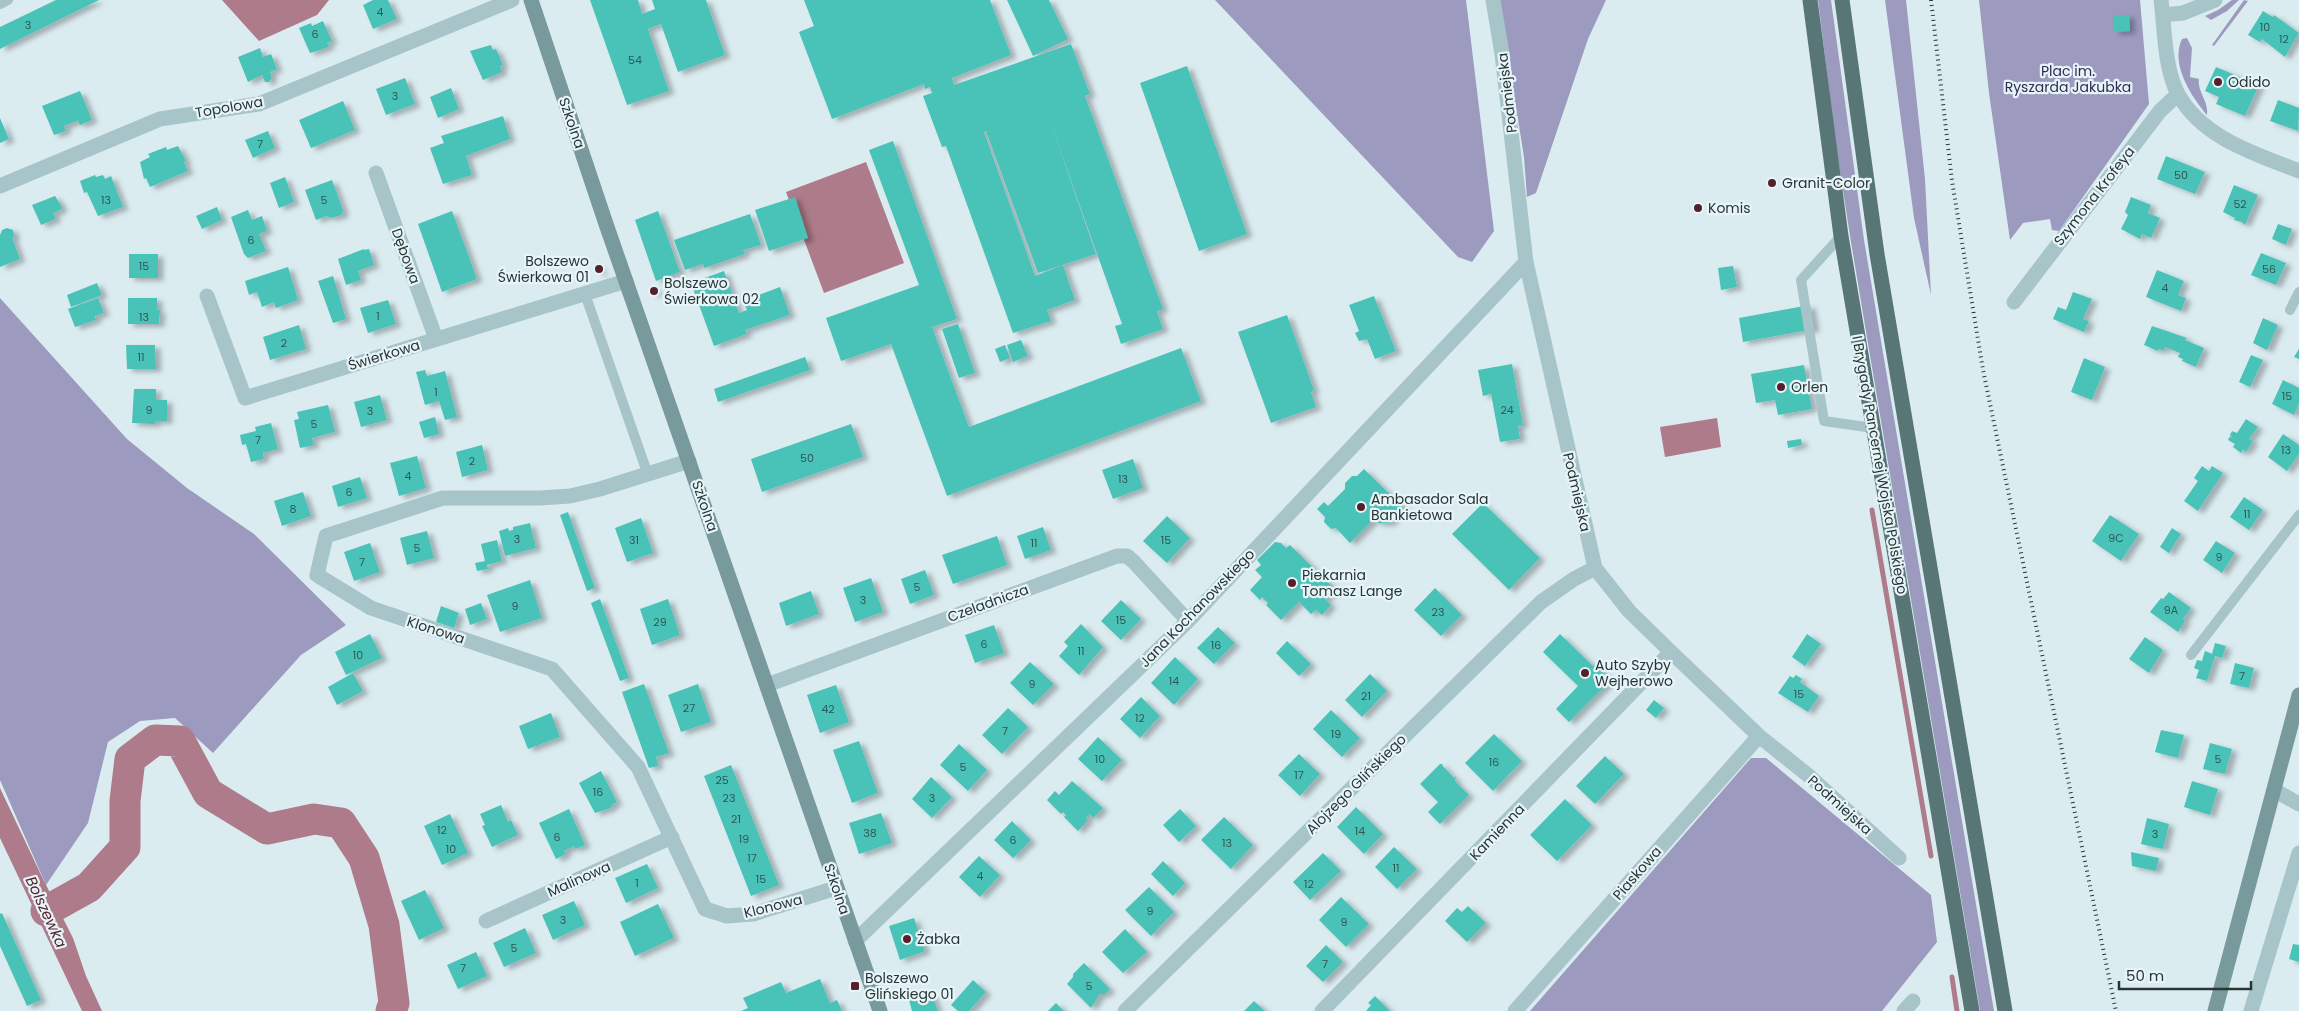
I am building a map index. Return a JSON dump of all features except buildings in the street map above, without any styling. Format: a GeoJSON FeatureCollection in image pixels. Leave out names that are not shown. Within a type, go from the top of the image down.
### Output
{"type":"FeatureCollection","features":[{"type":"Feature","properties":{"kind":"main road","name":"I Brygady Pancernej Wojska Polskiego"},"geometry":{"type":"LineString","coordinates":[[1810,0],[1841,236],[1972,1011]]}},
{"type":"Feature","properties":{"kind":"main road"},"geometry":{"type":"LineString","coordinates":[[1842,0],[1877,254],[2005,1011]]}},
{"type":"Feature","properties":{"kind":"street","name":"Topolowa"},"geometry":{"type":"LineString","coordinates":[[0,186],[160,118],[259,104],[512,0]]}},
{"type":"Feature","properties":{"kind":"street","name":"Szkolna"},"geometry":{"type":"LineString","coordinates":[[531,0],[626,281],[880,1011]]}},
{"type":"Feature","properties":{"kind":"street","name":"Podmiejska"},"geometry":{"type":"LineString","coordinates":[[1493,0],[1504,64],[1526,262],[1595,568],[1629,611],[1759,736],[1809,776],[1899,858]]}},
{"type":"Feature","properties":{"kind":"street"},"geometry":{"type":"LineString","coordinates":[[2215,0],[2183,13],[2162,7],[2166,48],[2178,94],[2198,120],[2222,137],[2299,171]]}},
{"type":"Feature","properties":{"kind":"street","name":"Szymona Krofeya"},"geometry":{"type":"LineString","coordinates":[[2014,302],[2160,110],[2178,94]]}},
{"type":"Feature","properties":{"kind":"street","name":"Dębowa"},"geometry":{"type":"LineString","coordinates":[[376,173],[436,339]]}},
{"type":"Feature","properties":{"kind":"street","name":"Jana Kochanowskiego"},"geometry":{"type":"LineString","coordinates":[[855,941],[1188,621],[1526,262]]}},
{"type":"Feature","properties":{"kind":"street","name":"Świerkowa"},"geometry":{"type":"LineString","coordinates":[[207,296],[245,398],[626,281]]}},
{"type":"Feature","properties":{"kind":"street","name":"Klonowa"},"geometry":{"type":"LineString","coordinates":[[689,461],[648,475],[570,496],[540,498],[442,498],[326,536],[317,575],[371,608],[552,669],[638,767],[705,908],[727,916],[753,914],[836,888]]}},
{"type":"Feature","properties":{"kind":"street","name":"Czeladnicza"},"geometry":{"type":"LineString","coordinates":[[767,685],[1117,556],[1127,556],[1134,562],[1188,621]]}},
{"type":"Feature","properties":{"kind":"street","name":"Alojzego Glińskiego"},"geometry":{"type":"LineString","coordinates":[[1125,1011],[1542,602],[1574,578],[1595,568]]}},
{"type":"Feature","properties":{"kind":"street","name":"Kamienna"},"geometry":{"type":"LineString","coordinates":[[1322,1011],[1671,652]]}},
{"type":"Feature","properties":{"kind":"street"},"geometry":{"type":"LineString","coordinates":[[2215,1011],[2299,695]]}},
{"type":"Feature","properties":{"kind":"street","name":"Piaskowa"},"geometry":{"type":"LineString","coordinates":[[1515,1011],[1759,736]]}},
{"type":"Feature","properties":{"kind":"street"},"geometry":{"type":"LineString","coordinates":[[2274,790],[2299,804]]}},
{"type":"Feature","properties":{"kind":"street","name":"Malinowa"},"geometry":{"type":"LineString","coordinates":[[486,921],[672,837]]}},
{"type":"Feature","properties":{"kind":"street"},"geometry":{"type":"LineString","coordinates":[[2251,1011],[2299,853]]}},
{"type":"Feature","properties":{"kind":"lane"},"geometry":{"type":"LineString","coordinates":[[0,4],[8,0]]}},
{"type":"Feature","properties":{"kind":"lane"},"geometry":{"type":"LineString","coordinates":[[1841,236],[1801,280],[1802,289],[1824,421],[1873,428]]}},
{"type":"Feature","properties":{"kind":"lane"},"geometry":{"type":"LineString","coordinates":[[2290,310],[2299,292]]}},
{"type":"Feature","properties":{"kind":"lane"},"geometry":{"type":"LineString","coordinates":[[586,294],[648,475]]}},
{"type":"Feature","properties":{"kind":"lane"},"geometry":{"type":"LineString","coordinates":[[2191,655],[2299,515]]}},
{"type":"Feature","properties":{"kind":"green space"},"geometry":{"type":"Polygon","coordinates":[[[1215,0],[1466,0],[1494,231],[1472,262],[1458,257],[1215,0]]]}},
{"type":"Feature","properties":{"kind":"green space"},"geometry":{"type":"Polygon","coordinates":[[[1499,0],[1606,0],[1588,39],[1536,193],[1527,197],[1524,157],[1499,0]]]}},
{"type":"Feature","properties":{"kind":"green space"},"geometry":{"type":"Polygon","coordinates":[[[1818,0],[1831,0],[1864,240],[1994,1011],[1980,1011],[1851,242],[1836,146],[1818,0]]]}},
{"type":"Feature","properties":{"kind":"green space"},"geometry":{"type":"Polygon","coordinates":[[[1885,0],[1906,0],[1925,179],[1931,295],[1914,218],[1885,0]]]}},
{"type":"Feature","properties":{"kind":"green space","name":"Plac im. Ryszarda Jakubka"},"geometry":{"type":"Polygon","coordinates":[[[1979,0],[2140,0],[2149,104],[2059,231],[2052,230],[2050,219],[2023,223],[2010,240],[1989,93],[1979,0]]]}},
{"type":"Feature","properties":{"kind":"green space"},"geometry":{"type":"Polygon","coordinates":[[[2232,0],[2239,0],[2227,11],[2211,20],[2205,16],[2218,10],[2232,0]]]}},
{"type":"Feature","properties":{"kind":"green space"},"geometry":{"type":"Polygon","coordinates":[[[2244,0],[2248,1],[2214,46],[2212,45],[2244,0]]]}},
{"type":"Feature","properties":{"kind":"green space"},"geometry":{"type":"Polygon","coordinates":[[[2187,38],[2192,48],[2190,77],[2199,79],[2207,115],[2189,89],[2180,69],[2179,49],[2182,39],[2187,38]]]}},
{"type":"Feature","properties":{"kind":"green space"},"geometry":{"type":"Polygon","coordinates":[[[0,298],[127,439],[187,488],[254,534],[346,625],[301,655],[213,753],[175,718],[140,721],[108,742],[88,823],[46,885],[0,780],[0,298]]]}},
{"type":"Feature","properties":{"kind":"green space"},"geometry":{"type":"Polygon","coordinates":[[[1751,758],[1766,758],[1931,895],[1937,942],[1882,1011],[1530,1011],[1751,758]]]}},
{"type":"Feature","properties":{"kind":"water"},"geometry":{"type":"Polygon","coordinates":[[[222,0],[329,0],[317,15],[259,41],[222,0]]]}},
{"type":"Feature","properties":{"kind":"water"},"geometry":{"type":"Polygon","coordinates":[[[866,162],[904,263],[824,293],[786,192],[866,162]]]}},
{"type":"Feature","properties":{"kind":"water"},"geometry":{"type":"Polygon","coordinates":[[[1717,418],[1721,447],[1665,457],[1660,427],[1717,418]]]}},
{"type":"Feature","properties":{"kind":"water","name":"Bolszewka"},"geometry":{"type":"Polygon","coordinates":[[[0,788],[73,938],[86,976],[102,1011],[82,1011],[0,838],[0,788]]]}},
{"type":"Feature","properties":{"kind":"waterway"},"geometry":{"type":"LineString","coordinates":[[1872,510],[1931,856]]}},
{"type":"Feature","properties":{"kind":"waterway","name":"Bolszewka"},"geometry":{"type":"LineString","coordinates":[[46,911],[89,887],[125,847],[125,801],[130,759],[155,740],[180,741],[208,793],[267,829],[314,819],[341,823],[364,858],[384,925],[394,1003],[391,1011]]}},
{"type":"Feature","properties":{"kind":"waterway"},"geometry":{"type":"LineString","coordinates":[[1952,977],[1957,1011]]}},
{"type":"Feature","properties":{"kind":"railway"},"geometry":{"type":"LineString","coordinates":[[1931,0],[1952,181],[1983,370],[2116,1011]]}},
{"type":"Feature","properties":{"kind":"place","name":"Odido"},"geometry":{"type":"Point","coordinates":[2218,82]}},
{"type":"Feature","properties":{"kind":"place","name":"Granit-Color"},"geometry":{"type":"Point","coordinates":[1772,183]}},
{"type":"Feature","properties":{"kind":"place","name":"Komis"},"geometry":{"type":"Point","coordinates":[1698,208]}},
{"type":"Feature","properties":{"kind":"place","name":"Bolszewo Świerkowa 01"},"geometry":{"type":"Point","coordinates":[599,269]}},
{"type":"Feature","properties":{"kind":"place","name":"Bolszewo Świerkowa 02"},"geometry":{"type":"Point","coordinates":[654,291]}},
{"type":"Feature","properties":{"kind":"place","name":"Orlen"},"geometry":{"type":"Point","coordinates":[1781,387]}},
{"type":"Feature","properties":{"kind":"place","name":"Ambasador Sala Bankietowa"},"geometry":{"type":"Point","coordinates":[1361,507]}},
{"type":"Feature","properties":{"kind":"place","name":"Piekarnia Tomasz Lange"},"geometry":{"type":"Point","coordinates":[1292,583]}},
{"type":"Feature","properties":{"kind":"place","name":"Auto Szyby Wejherowo"},"geometry":{"type":"Point","coordinates":[1585,673]}},
{"type":"Feature","properties":{"kind":"place","name":"Żabka"},"geometry":{"type":"Point","coordinates":[907,939]}},
{"type":"Feature","properties":{"kind":"place","name":"Bolszewo Glińskiego 01"},"geometry":{"type":"Point","coordinates":[855,986]}}]}
